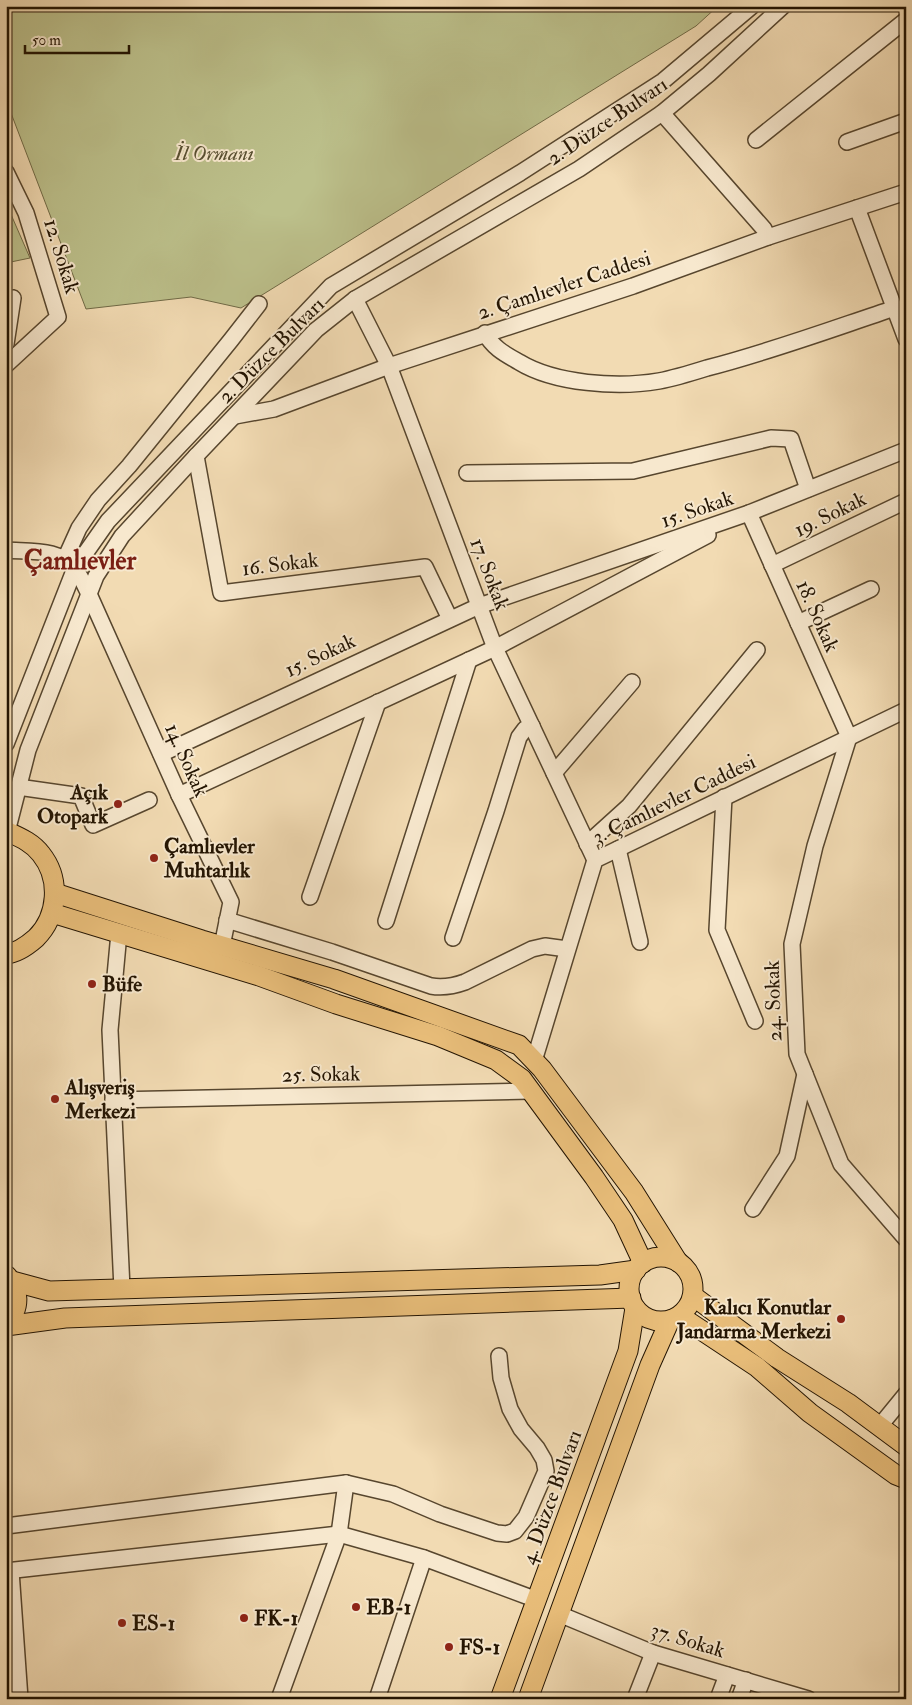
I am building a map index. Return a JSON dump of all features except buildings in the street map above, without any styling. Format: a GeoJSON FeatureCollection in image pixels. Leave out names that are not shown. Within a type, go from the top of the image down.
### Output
{"type":"FeatureCollection","features":[{"type":"Feature","properties":{"kind":"main road"},"geometry":{"type":"LineString","coordinates":[[6,832],[26,840],[41,854],[52,872],[55,893],[52,913],[43,931],[28,945],[6,954]]}},
{"type":"Feature","properties":{"kind":"main road"},"geometry":{"type":"LineString","coordinates":[[55,893],[334,979],[519,1045],[542,1069],[634,1192],[678,1262]]}},
{"type":"Feature","properties":{"kind":"main road"},"geometry":{"type":"LineString","coordinates":[[52,913],[259,976],[336,1004],[438,1036],[496,1060],[522,1079],[623,1220],[640,1266]]}},
{"type":"Feature","properties":{"kind":"main road"},"geometry":{"type":"LineString","coordinates":[[9,1278],[49,1291],[590,1275],[640,1266],[652,1259],[661,1257],[678,1262],[686,1268],[691,1276],[694,1286],[693,1296],[686,1310],[675,1318],[660,1322],[650,1320],[642,1315],[633,1303],[629,1288],[631,1278],[640,1266]]}},
{"type":"Feature","properties":{"kind":"main road"},"geometry":{"type":"LineString","coordinates":[[6,1324],[16,1310],[18,1300],[16,1290],[9,1278]]}},
{"type":"Feature","properties":{"kind":"main road"},"geometry":{"type":"LineString","coordinates":[[693,1296],[777,1358],[848,1404],[906,1446]]}},
{"type":"Feature","properties":{"kind":"main road"},"geometry":{"type":"LineString","coordinates":[[6,1324],[65,1318],[633,1303]]}},
{"type":"Feature","properties":{"kind":"main road","name":"4. Düzce Bulvarı"},"geometry":{"type":"LineString","coordinates":[[500,1699],[628,1351],[633,1303]]}},
{"type":"Feature","properties":{"kind":"main road"},"geometry":{"type":"LineString","coordinates":[[675,1318],[757,1367],[810,1413],[896,1475],[906,1479]]}},
{"type":"Feature","properties":{"kind":"main road"},"geometry":{"type":"LineString","coordinates":[[528,1699],[650,1365],[675,1318]]}},
{"type":"Feature","properties":{"kind":"street","name":"2. Düzce Bulvarı"},"geometry":{"type":"LineString","coordinates":[[6,744],[70,564],[108,521],[331,286],[520,173],[663,81],[752,6]]}},
{"type":"Feature","properties":{"kind":"street","name":"2. Düzce Bulvarı"},"geometry":{"type":"LineString","coordinates":[[6,832],[28,750],[96,576],[122,536],[196,456],[316,330],[355,300],[579,169],[662,113],[709,74],[784,6]]}},
{"type":"Feature","properties":{"kind":"street"},"geometry":{"type":"LineString","coordinates":[[756,140],[906,20]]}},
{"type":"Feature","properties":{"kind":"street"},"geometry":{"type":"LineString","coordinates":[[662,113],[764,229],[768,237]]}},
{"type":"Feature","properties":{"kind":"street"},"geometry":{"type":"LineString","coordinates":[[847,142],[906,121]]}},
{"type":"Feature","properties":{"kind":"street","name":"12. Sokak"},"geometry":{"type":"LineString","coordinates":[[6,172],[26,213],[58,317],[6,365]]}},
{"type":"Feature","properties":{"kind":"street","name":"2. Çamlıevler Caddesi"},"geometry":{"type":"LineString","coordinates":[[235,416],[274,409],[389,366],[634,286],[768,237],[906,192]]}},
{"type":"Feature","properties":{"kind":"street"},"geometry":{"type":"LineString","coordinates":[[857,208],[906,339]]}},
{"type":"Feature","properties":{"kind":"street"},"geometry":{"type":"LineString","coordinates":[[6,344],[13,298]]}},
{"type":"Feature","properties":{"kind":"street","name":"17. Sokak"},"geometry":{"type":"LineString","coordinates":[[355,300],[389,366],[495,648],[595,860]]}},
{"type":"Feature","properties":{"kind":"street"},"geometry":{"type":"LineString","coordinates":[[6,550],[52,554],[70,564],[79,528],[98,500],[128,466],[259,304]]}},
{"type":"Feature","properties":{"kind":"street"},"geometry":{"type":"LineString","coordinates":[[485,334],[490,343],[522,364],[540,373],[562,379],[610,384],[641,383],[660,381],[741,359],[895,308]]}},
{"type":"Feature","properties":{"kind":"street"},"geometry":{"type":"LineString","coordinates":[[467,473],[633,471],[771,438],[791,439],[808,489]]}},
{"type":"Feature","properties":{"kind":"street"},"geometry":{"type":"LineString","coordinates":[[749,513],[906,450]]}},
{"type":"Feature","properties":{"kind":"street","name":"16. Sokak"},"geometry":{"type":"LineString","coordinates":[[196,456],[221,593],[425,567],[450,619]]}},
{"type":"Feature","properties":{"kind":"street","name":"19. Sokak"},"geometry":{"type":"LineString","coordinates":[[772,565],[906,501]]}},
{"type":"Feature","properties":{"kind":"street","name":"15. Sokak"},"geometry":{"type":"LineString","coordinates":[[161,754],[479,606],[749,513]]}},
{"type":"Feature","properties":{"kind":"street","name":"15. Sokak"},"geometry":{"type":"LineString","coordinates":[[179,795],[495,648],[749,513]]}},
{"type":"Feature","properties":{"kind":"street","name":"18. Sokak"},"geometry":{"type":"LineString","coordinates":[[749,513],[850,737]]}},
{"type":"Feature","properties":{"kind":"street","name":"14. Sokak"},"geometry":{"type":"LineString","coordinates":[[70,564],[89,594],[179,795],[231,902],[222,946]]}},
{"type":"Feature","properties":{"kind":"street"},"geometry":{"type":"LineString","coordinates":[[798,623],[871,589]]}},
{"type":"Feature","properties":{"kind":"street"},"geometry":{"type":"LineString","coordinates":[[587,844],[629,806],[756,650]]}},
{"type":"Feature","properties":{"kind":"street"},"geometry":{"type":"LineString","coordinates":[[386,920],[469,660]]}},
{"type":"Feature","properties":{"kind":"street"},"geometry":{"type":"LineString","coordinates":[[554,773],[632,682]]}},
{"type":"Feature","properties":{"kind":"street"},"geometry":{"type":"LineString","coordinates":[[310,897],[378,702]]}},
{"type":"Feature","properties":{"kind":"street","name":"3. Çamlıevler Caddesi"},"geometry":{"type":"LineString","coordinates":[[534,1061],[595,860],[906,710]]}},
{"type":"Feature","properties":{"kind":"street"},"geometry":{"type":"LineString","coordinates":[[453,938],[519,738],[525,729],[532,726]]}},
{"type":"Feature","properties":{"kind":"street","name":"24. Sokak"},"geometry":{"type":"LineString","coordinates":[[850,737],[815,846],[792,944],[797,1054],[841,1164],[906,1239]]}},
{"type":"Feature","properties":{"kind":"street"},"geometry":{"type":"LineString","coordinates":[[18,787],[81,796],[94,825],[149,800]]}},
{"type":"Feature","properties":{"kind":"street"},"geometry":{"type":"LineString","coordinates":[[724,797],[717,930],[755,1021]]}},
{"type":"Feature","properties":{"kind":"street"},"geometry":{"type":"LineString","coordinates":[[618,848],[640,942]]}},
{"type":"Feature","properties":{"kind":"street"},"geometry":{"type":"LineString","coordinates":[[227,920],[439,987],[466,982],[532,950],[545,946],[567,949]]}},
{"type":"Feature","properties":{"kind":"street"},"geometry":{"type":"LineString","coordinates":[[119,933],[110,1030],[122,1289]]}},
{"type":"Feature","properties":{"kind":"street"},"geometry":{"type":"LineString","coordinates":[[752,1209],[787,1156],[804,1074]]}},
{"type":"Feature","properties":{"kind":"street","name":"25. Sokak"},"geometry":{"type":"LineString","coordinates":[[113,1100],[530,1091]]}},
{"type":"Feature","properties":{"kind":"street"},"geometry":{"type":"LineString","coordinates":[[6,1526],[346,1482],[393,1494],[440,1514],[497,1533],[508,1534],[515,1531],[526,1517],[546,1471],[544,1460],[537,1448],[521,1429],[510,1409],[501,1378],[500,1356]]}},
{"type":"Feature","properties":{"kind":"street"},"geometry":{"type":"LineString","coordinates":[[879,1426],[906,1394]]}},
{"type":"Feature","properties":{"kind":"street"},"geometry":{"type":"LineString","coordinates":[[279,1699],[338,1534],[346,1482]]}},
{"type":"Feature","properties":{"kind":"street"},"geometry":{"type":"LineString","coordinates":[[20,1699],[8,1571],[338,1534],[424,1558],[536,1600]]}},
{"type":"Feature","properties":{"kind":"street"},"geometry":{"type":"LineString","coordinates":[[376,1699],[424,1558]]}},
{"type":"Feature","properties":{"kind":"street","name":"37. Sokak"},"geometry":{"type":"LineString","coordinates":[[559,1614],[653,1654],[808,1699]]}},
{"type":"Feature","properties":{"kind":"street"},"geometry":{"type":"LineString","coordinates":[[635,1699],[653,1654]]}},
{"type":"Feature","properties":{"kind":"street"},"geometry":{"type":"LineString","coordinates":[[718,1699],[727,1674]]}},
{"type":"Feature","properties":{"kind":"street"},"geometry":{"type":"LineString","coordinates":[[739,1699],[746,1680]]}},
{"type":"Feature","properties":{"kind":"green space","name":"İl Ormanı"},"geometry":{"type":"Polygon","coordinates":[[[6,6],[718,6],[696,26],[241,308],[191,297],[86,309],[6,100],[6,6]]]}},
{"type":"Feature","properties":{"kind":"green space"},"geometry":{"type":"Polygon","coordinates":[[[6,203],[30,258],[6,263],[6,203]]]}},
{"type":"Feature","properties":{"kind":"place","name":"Açık Otopark"},"geometry":{"type":"Point","coordinates":[118,804]}},
{"type":"Feature","properties":{"kind":"place","name":"Çamlıevler Muhtarlık"},"geometry":{"type":"Point","coordinates":[154,858]}},
{"type":"Feature","properties":{"kind":"place","name":"Büfe"},"geometry":{"type":"Point","coordinates":[92,984]}},
{"type":"Feature","properties":{"kind":"place","name":"Alışveriş Merkezi"},"geometry":{"type":"Point","coordinates":[55,1099]}},
{"type":"Feature","properties":{"kind":"place","name":"Kalıcı Konutlar Jandarma Merkezi"},"geometry":{"type":"Point","coordinates":[841,1319]}},
{"type":"Feature","properties":{"kind":"place","name":"EB-1"},"geometry":{"type":"Point","coordinates":[356,1607]}},
{"type":"Feature","properties":{"kind":"place","name":"FK-1"},"geometry":{"type":"Point","coordinates":[244,1618]}},
{"type":"Feature","properties":{"kind":"place","name":"ES-1"},"geometry":{"type":"Point","coordinates":[122,1623]}},
{"type":"Feature","properties":{"kind":"place","name":"FS-1"},"geometry":{"type":"Point","coordinates":[449,1647]}},
{"type":"Feature","properties":{"kind":"district","name":"Çamlıevler"},"geometry":{"type":"Point","coordinates":[80,560]}}]}
